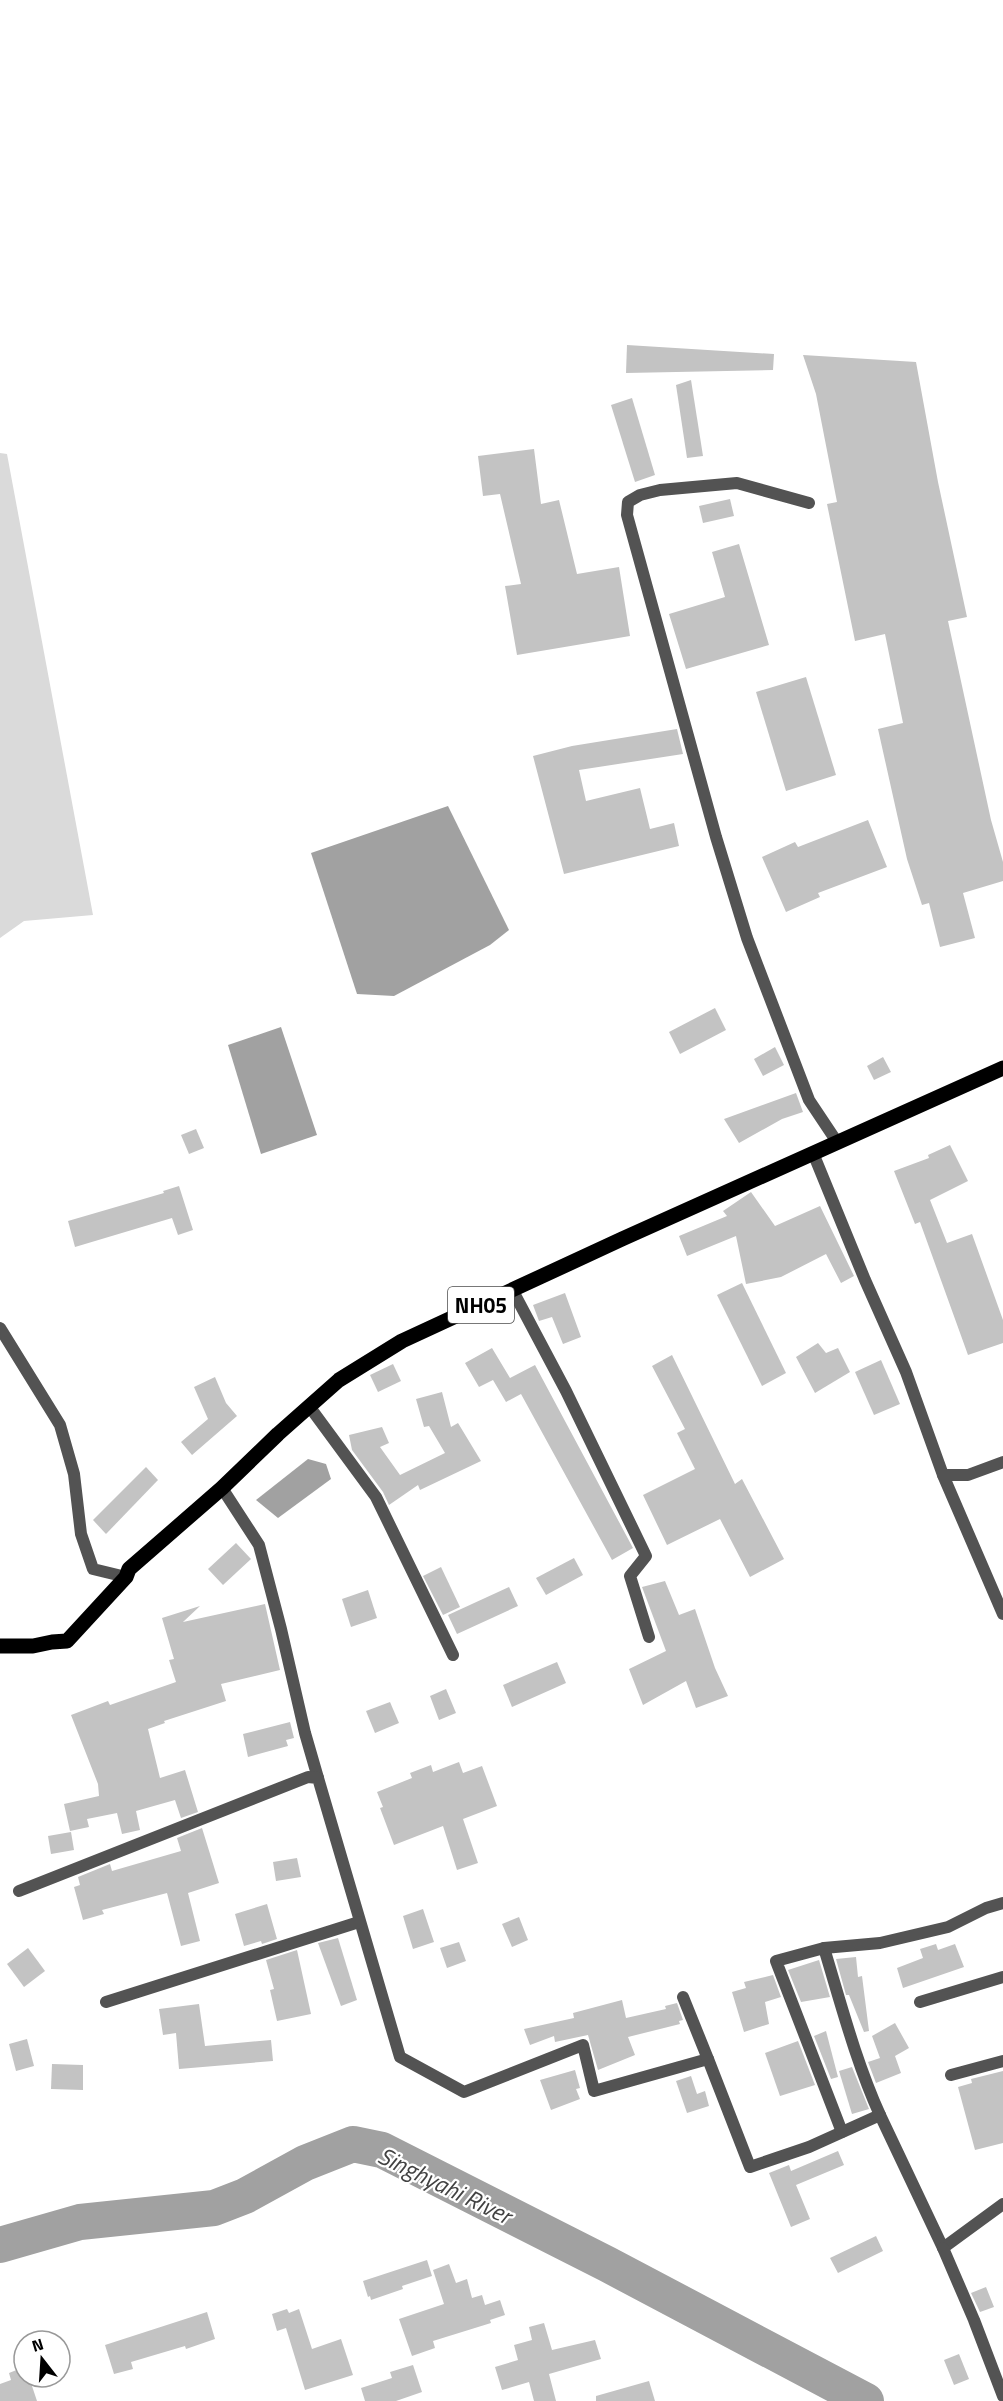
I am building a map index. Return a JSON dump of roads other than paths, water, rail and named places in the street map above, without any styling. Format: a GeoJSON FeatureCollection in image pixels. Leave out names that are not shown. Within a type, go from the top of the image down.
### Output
{"type":"FeatureCollection","features":[{"type":"Feature","properties":{"kind":"main road","name":"NH05"},"geometry":{"type":"LineString","coordinates":[[0,1646],[33,1646],[67,1641],[126,1577],[129,1569],[222,1488],[309,1406],[339,1380],[402,1341],[622,1239],[1003,1068]]}},
{"type":"Feature","properties":{"kind":"street"},"geometry":{"type":"LineString","coordinates":[[809,503],[737,483],[660,490],[640,495],[628,502],[627,515],[716,837],[747,938],[809,1100],[837,1142]]}},
{"type":"Feature","properties":{"kind":"street"},"geometry":{"type":"LineString","coordinates":[[813,1153],[906,1372],[943,1475],[1003,1614]]}},
{"type":"Feature","properties":{"kind":"street"},"geometry":{"type":"LineString","coordinates":[[513,1291],[566,1391],[646,1556],[630,1576],[649,1637]]}},
{"type":"Feature","properties":{"kind":"street"},"geometry":{"type":"LineString","coordinates":[[0,1328],[60,1425],[74,1474],[81,1534],[93,1569],[126,1577]]}},
{"type":"Feature","properties":{"kind":"street"},"geometry":{"type":"LineString","coordinates":[[309,1406],[376,1497],[453,1656]]}},
{"type":"Feature","properties":{"kind":"street"},"geometry":{"type":"LineString","coordinates":[[943,1475],[968,1475],[1003,1462]]}},
{"type":"Feature","properties":{"kind":"street"},"geometry":{"type":"LineString","coordinates":[[222,1488],[259,1545],[305,1733],[400,2057],[465,2092],[583,2044],[594,2091],[708,2059]]}},
{"type":"Feature","properties":{"kind":"street"},"geometry":{"type":"LineString","coordinates":[[19,1891],[308,1777],[318,1778]]}},
{"type":"Feature","properties":{"kind":"street"},"geometry":{"type":"LineString","coordinates":[[842,2132],[776,1961],[824,1948],[880,1943],[948,1927],[986,1908],[1003,1903]]}},
{"type":"Feature","properties":{"kind":"street"},"geometry":{"type":"LineString","coordinates":[[106,2002],[359,1922]]}},
{"type":"Feature","properties":{"kind":"street"},"geometry":{"type":"LineString","coordinates":[[824,1948],[848,2028],[872,2096],[943,2248],[1003,2396]]}},
{"type":"Feature","properties":{"kind":"street"},"geometry":{"type":"LineString","coordinates":[[920,2002],[1003,1977]]}},
{"type":"Feature","properties":{"kind":"street"},"geometry":{"type":"LineString","coordinates":[[683,1997],[750,2167],[808,2147],[880,2115]]}},
{"type":"Feature","properties":{"kind":"street"},"geometry":{"type":"LineString","coordinates":[[951,2075],[1003,2061]]}},
{"type":"Feature","properties":{"kind":"street"},"geometry":{"type":"LineString","coordinates":[[943,2248],[1003,2204]]}},
{"type":"Feature","properties":{"kind":"waterway","name":"Singhyahi River"},"geometry":{"type":"LineString","coordinates":[[0,2245],[80,2222],[214,2208],[245,2196],[305,2163],[353,2144],[382,2150],[607,2264],[866,2401]]}}]}
